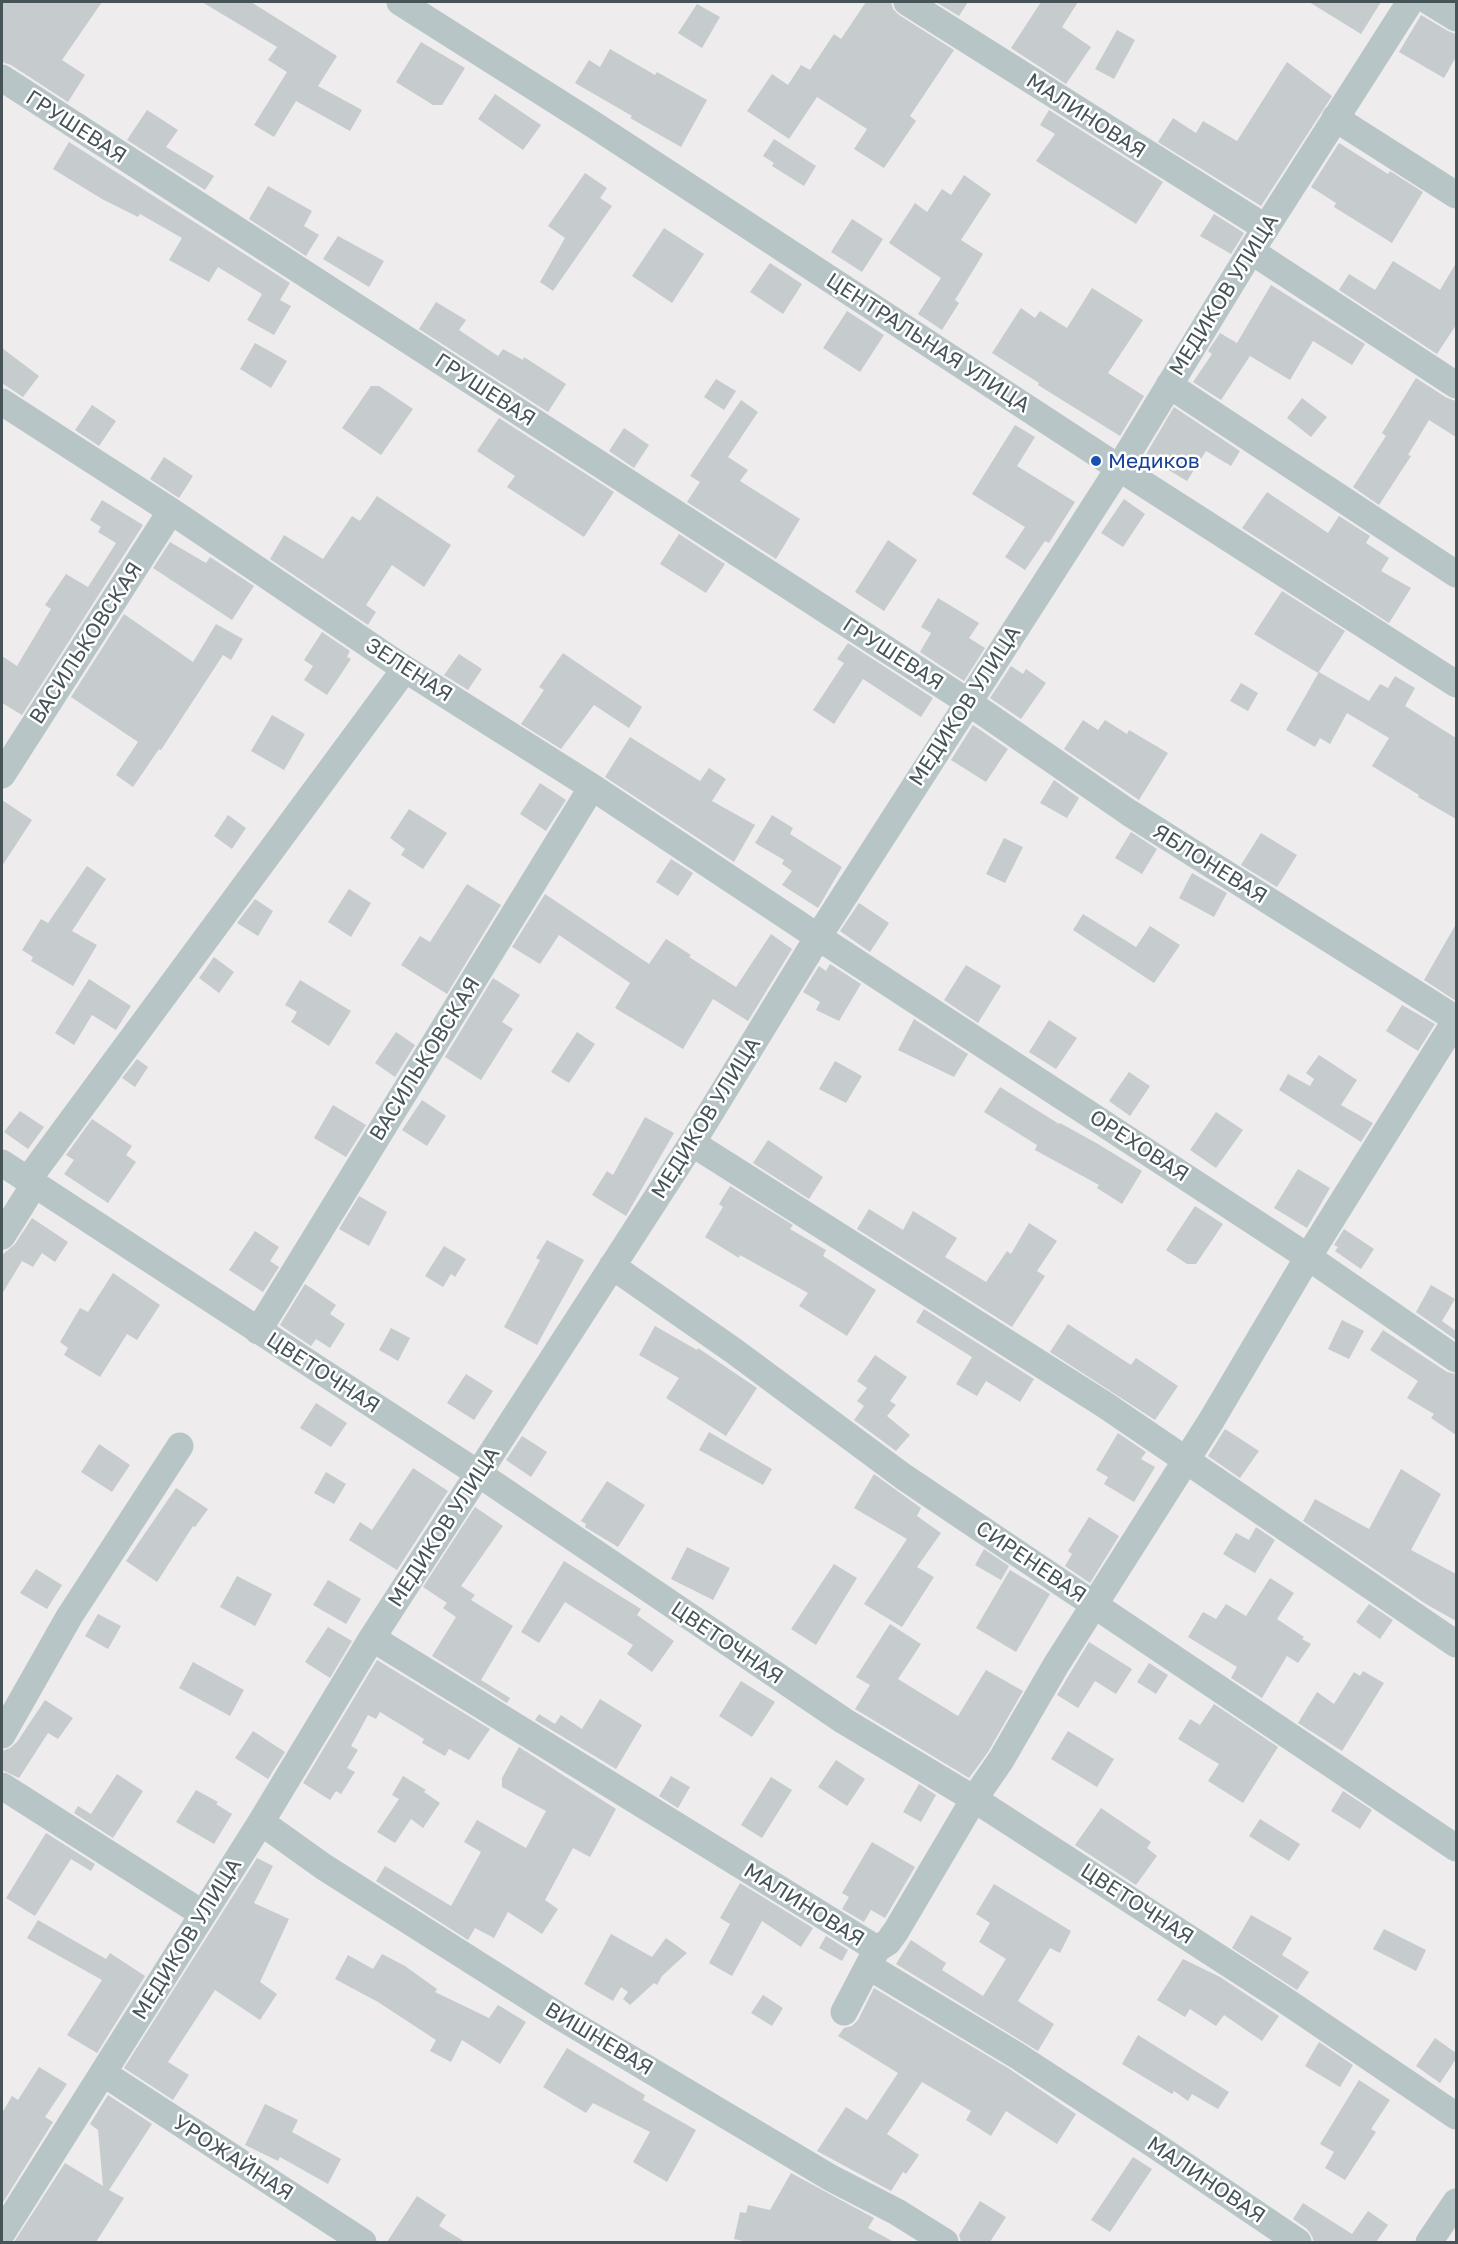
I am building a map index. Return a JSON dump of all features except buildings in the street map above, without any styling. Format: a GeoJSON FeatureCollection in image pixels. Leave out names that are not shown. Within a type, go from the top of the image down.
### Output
{"type":"FeatureCollection","features":[{"type":"Feature","properties":{"kind":"street","name":"ЦЕНТРАЛЬНАЯ УЛИЦА"},"geometry":{"type":"LineString","coordinates":[[400,2],[601,129],[1119,468],[1456,684]]}},
{"type":"Feature","properties":{"kind":"street","name":"МАЛИНОВАЯ"},"geometry":{"type":"LineString","coordinates":[[907,2],[1266,228]]}},
{"type":"Feature","properties":{"kind":"street","name":"МЕДИКОВ УЛИЦА"},"geometry":{"type":"LineString","coordinates":[[2,2233],[261,1822],[372,1638],[692,1143],[818,937],[1119,468],[1251,251],[1410,2]]}},
{"type":"Feature","properties":{"kind":"street"},"geometry":{"type":"LineString","coordinates":[[1430,2],[1456,18]]}},
{"type":"Feature","properties":{"kind":"street","name":"ГРУШЕВАЯ"},"geometry":{"type":"LineString","coordinates":[[2,78],[968,702]]}},
{"type":"Feature","properties":{"kind":"street"},"geometry":{"type":"LineString","coordinates":[[1335,118],[1456,195]]}},
{"type":"Feature","properties":{"kind":"street"},"geometry":{"type":"LineString","coordinates":[[1251,251],[1456,385]]}},
{"type":"Feature","properties":{"kind":"street"},"geometry":{"type":"LineString","coordinates":[[1169,385],[1456,574]]}},
{"type":"Feature","properties":{"kind":"street","name":"ЗЕЛЕНАЯ"},"geometry":{"type":"LineString","coordinates":[[2,402],[171,511],[405,669],[592,787],[818,937]]}},
{"type":"Feature","properties":{"kind":"street","name":"ВАСИЛЬКОВСКАЯ"},"geometry":{"type":"LineString","coordinates":[[2,775],[171,511]]}},
{"type":"Feature","properties":{"kind":"street"},"geometry":{"type":"LineString","coordinates":[[2,1236],[31,1183],[405,669]]}},
{"type":"Feature","properties":{"kind":"street","name":"ЯБЛОНЕВАЯ"},"geometry":{"type":"LineString","coordinates":[[968,702],[1128,812],[1456,1019]]}},
{"type":"Feature","properties":{"kind":"street","name":"ВАСИЛЬКОВСКАЯ"},"geometry":{"type":"LineString","coordinates":[[258,1331],[592,787]]}},
{"type":"Feature","properties":{"kind":"street","name":"ОРЕХОВАЯ"},"geometry":{"type":"LineString","coordinates":[[818,937],[1308,1257],[1456,1359]]}},
{"type":"Feature","properties":{"kind":"street"},"geometry":{"type":"LineString","coordinates":[[844,2012],[873,1958],[896,1930],[1056,1665],[1185,1461],[1456,1019]]}},
{"type":"Feature","properties":{"kind":"street"},"geometry":{"type":"LineString","coordinates":[[692,1143],[1105,1405],[1456,1644]]}},
{"type":"Feature","properties":{"kind":"street","name":"ЦВЕТОЧНАЯ"},"geometry":{"type":"LineString","coordinates":[[2,1163],[479,1474],[844,1721],[975,1799],[1283,1999],[1456,2115]]}},
{"type":"Feature","properties":{"kind":"street","name":"СИРЕНЕВАЯ"},"geometry":{"type":"LineString","coordinates":[[612,1266],[734,1351],[904,1477],[1456,1848]]}},
{"type":"Feature","properties":{"kind":"street"},"geometry":{"type":"LineString","coordinates":[[2,1735],[69,1617],[180,1446]]}},
{"type":"Feature","properties":{"kind":"street","name":"МАЛИНОВАЯ"},"geometry":{"type":"LineString","coordinates":[[372,1638],[873,1958],[1298,2242]]}},
{"type":"Feature","properties":{"kind":"street"},"geometry":{"type":"LineString","coordinates":[[2,1786],[202,1914]]}},
{"type":"Feature","properties":{"kind":"street","name":"ВИШНЕВАЯ"},"geometry":{"type":"LineString","coordinates":[[261,1822],[334,1874],[559,2016],[831,2178],[897,2212],[945,2242]]}},
{"type":"Feature","properties":{"kind":"street","name":"УРОЖАЙНАЯ"},"geometry":{"type":"LineString","coordinates":[[103,2073],[363,2242]]}},
{"type":"Feature","properties":{"kind":"street"},"geometry":{"type":"LineString","coordinates":[[1429,2242],[1456,2202]]}},
{"type":"Feature","properties":{"kind":"place","name":"Медиков"},"geometry":{"type":"Point","coordinates":[1096,461]}}]}
